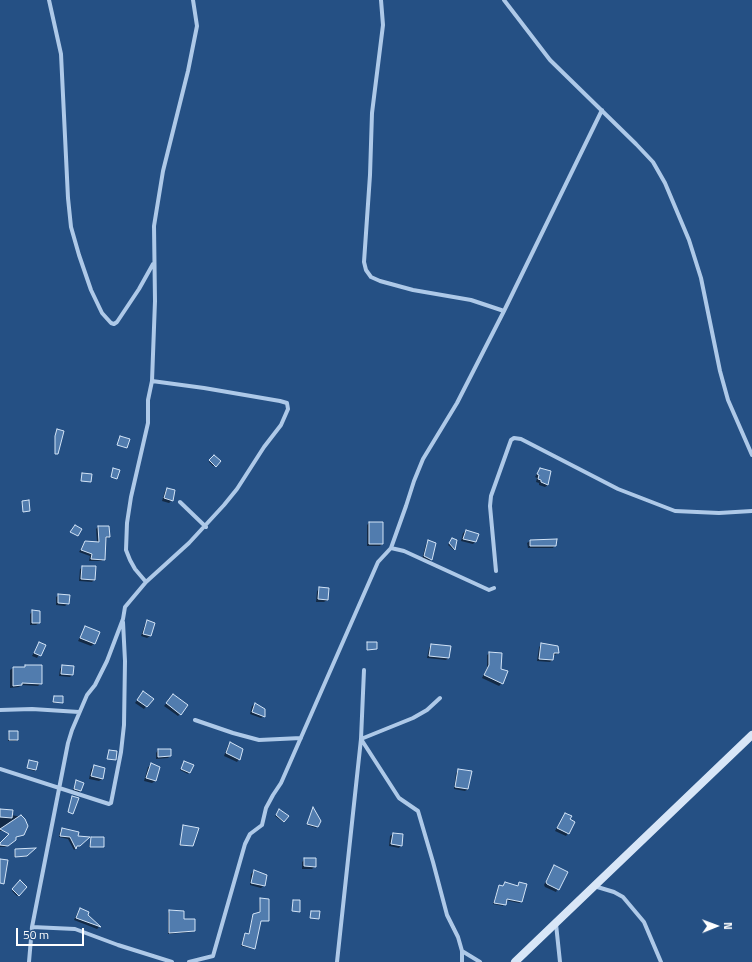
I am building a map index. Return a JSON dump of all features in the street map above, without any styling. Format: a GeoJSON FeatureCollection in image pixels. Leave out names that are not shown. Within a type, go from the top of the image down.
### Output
{"type":"FeatureCollection","features":[{"type":"Feature","properties":{"kind":"main road"},"geometry":{"type":"LineString","coordinates":[[515,962],[712,776],[752,736]]}},
{"type":"Feature","properties":{"kind":"street"},"geometry":{"type":"LineString","coordinates":[[49,0],[61,54],[68,198],[71,227],[91,290],[102,312],[111,323],[114,324],[117,322],[154,263]]}},
{"type":"Feature","properties":{"kind":"street"},"geometry":{"type":"LineString","coordinates":[[146,582],[135,569],[126,550],[127,523],[131,496],[148,423],[148,400],[152,381],[155,301],[154,226],[163,171],[197,26],[193,0]]}},
{"type":"Feature","properties":{"kind":"street"},"geometry":{"type":"LineString","coordinates":[[382,0],[383,25],[372,113],[370,174],[364,262],[366,270],[371,277],[380,281],[413,290],[471,300],[504,311]]}},
{"type":"Feature","properties":{"kind":"street"},"geometry":{"type":"LineString","coordinates":[[504,0],[550,60],[653,162],[665,183],[689,240],[701,278],[720,371],[728,400],[752,455]]}},
{"type":"Feature","properties":{"kind":"street"},"geometry":{"type":"LineString","coordinates":[[189,962],[213,956],[245,844],[250,834],[262,825],[266,808],[281,783],[364,596],[372,573],[378,562],[391,548],[423,459],[457,403],[504,311],[602,110]]}},
{"type":"Feature","properties":{"kind":"street"},"geometry":{"type":"LineString","coordinates":[[29,962],[32,927],[68,743],[87,695],[95,685],[104,666],[123,619],[126,607],[146,582],[206,527],[237,489],[264,447],[281,425],[288,409],[287,403],[204,388],[152,381]]}},
{"type":"Feature","properties":{"kind":"street"},"geometry":{"type":"LineString","coordinates":[[496,571],[490,506],[491,496],[511,440],[514,438],[521,439],[618,489],[670,509],[693,512],[752,511]]}},
{"type":"Feature","properties":{"kind":"street"},"geometry":{"type":"LineString","coordinates":[[180,502],[206,527]]}},
{"type":"Feature","properties":{"kind":"street"},"geometry":{"type":"LineString","coordinates":[[391,548],[404,551],[489,590],[494,588]]}},
{"type":"Feature","properties":{"kind":"street"},"geometry":{"type":"LineString","coordinates":[[0,769],[111,804],[121,752],[124,725],[125,661],[123,619]]}},
{"type":"Feature","properties":{"kind":"street"},"geometry":{"type":"LineString","coordinates":[[337,962],[361,739],[364,670]]}},
{"type":"Feature","properties":{"kind":"street"},"geometry":{"type":"LineString","coordinates":[[361,739],[413,718],[427,710],[440,698]]}},
{"type":"Feature","properties":{"kind":"street"},"geometry":{"type":"LineString","coordinates":[[0,710],[32,709],[80,712]]}},
{"type":"Feature","properties":{"kind":"street"},"geometry":{"type":"LineString","coordinates":[[195,720],[259,740],[301,738]]}},
{"type":"Feature","properties":{"kind":"street"},"geometry":{"type":"LineString","coordinates":[[361,739],[399,798],[418,811],[433,862],[446,915],[458,937],[462,951],[462,962]]}},
{"type":"Feature","properties":{"kind":"street"},"geometry":{"type":"LineString","coordinates":[[594,886],[614,892],[623,897],[644,922],[662,962]]}},
{"type":"Feature","properties":{"kind":"street"},"geometry":{"type":"LineString","coordinates":[[556,924],[560,962]]}},
{"type":"Feature","properties":{"kind":"street"},"geometry":{"type":"LineString","coordinates":[[32,927],[75,929],[118,945],[172,962]]}},
{"type":"Feature","properties":{"kind":"street"},"geometry":{"type":"LineString","coordinates":[[462,951],[480,962]]}},
{"type":"Feature","properties":{"kind":"building"},"geometry":{"type":"Polygon","coordinates":[[[57,429],[64,431],[58,454],[55,454],[55,436],[57,429]]]}},
{"type":"Feature","properties":{"kind":"building"},"geometry":{"type":"Polygon","coordinates":[[[120,436],[130,439],[127,448],[117,445],[120,436]]]}},
{"type":"Feature","properties":{"kind":"building"},"geometry":{"type":"Polygon","coordinates":[[[214,455],[221,461],[216,467],[209,460],[214,455]]]}},
{"type":"Feature","properties":{"kind":"building"},"geometry":{"type":"Polygon","coordinates":[[[113,468],[120,470],[117,479],[111,477],[113,468]]]}},
{"type":"Feature","properties":{"kind":"building"},"geometry":{"type":"Polygon","coordinates":[[[540,468],[551,471],[548,485],[538,479],[539,475],[537,474],[540,468]]]}},
{"type":"Feature","properties":{"kind":"building"},"geometry":{"type":"Polygon","coordinates":[[[82,473],[92,474],[91,482],[81,481],[82,473]]]}},
{"type":"Feature","properties":{"kind":"building"},"geometry":{"type":"Polygon","coordinates":[[[167,488],[175,490],[173,501],[164,498],[167,488]]]}},
{"type":"Feature","properties":{"kind":"building"},"geometry":{"type":"Polygon","coordinates":[[[29,500],[30,511],[23,512],[22,501],[29,500]]]}},
{"type":"Feature","properties":{"kind":"building"},"geometry":{"type":"Polygon","coordinates":[[[369,522],[383,522],[383,544],[369,544],[369,522]]]}},
{"type":"Feature","properties":{"kind":"building"},"geometry":{"type":"Polygon","coordinates":[[[75,525],[82,529],[78,536],[70,532],[75,525]]]}},
{"type":"Feature","properties":{"kind":"building"},"geometry":{"type":"Polygon","coordinates":[[[98,526],[109,526],[110,537],[106,537],[105,560],[91,559],[92,554],[81,550],[85,541],[99,542],[98,526]]]}},
{"type":"Feature","properties":{"kind":"building"},"geometry":{"type":"Polygon","coordinates":[[[466,530],[479,534],[476,542],[463,539],[466,530]]]}},
{"type":"Feature","properties":{"kind":"building"},"geometry":{"type":"Polygon","coordinates":[[[452,538],[457,540],[455,550],[449,543],[452,538]]]}},
{"type":"Feature","properties":{"kind":"building"},"geometry":{"type":"Polygon","coordinates":[[[557,539],[556,546],[530,546],[530,540],[557,539]]]}},
{"type":"Feature","properties":{"kind":"building"},"geometry":{"type":"Polygon","coordinates":[[[428,540],[436,543],[432,560],[424,556],[428,540]]]}},
{"type":"Feature","properties":{"kind":"building"},"geometry":{"type":"Polygon","coordinates":[[[82,566],[96,566],[95,580],[81,579],[82,566]]]}},
{"type":"Feature","properties":{"kind":"building"},"geometry":{"type":"Polygon","coordinates":[[[319,587],[329,588],[328,600],[318,599],[319,587]]]}},
{"type":"Feature","properties":{"kind":"building"},"geometry":{"type":"Polygon","coordinates":[[[58,594],[70,595],[69,604],[58,603],[58,594]]]}},
{"type":"Feature","properties":{"kind":"building"},"geometry":{"type":"Polygon","coordinates":[[[32,610],[40,611],[40,623],[32,623],[32,610]]]}},
{"type":"Feature","properties":{"kind":"building"},"geometry":{"type":"Polygon","coordinates":[[[147,620],[155,623],[151,636],[143,634],[147,620]]]}},
{"type":"Feature","properties":{"kind":"building"},"geometry":{"type":"Polygon","coordinates":[[[85,626],[100,632],[95,644],[80,638],[85,626]]]}},
{"type":"Feature","properties":{"kind":"building"},"geometry":{"type":"Polygon","coordinates":[[[39,642],[46,645],[41,656],[34,653],[39,642]]]}},
{"type":"Feature","properties":{"kind":"building"},"geometry":{"type":"Polygon","coordinates":[[[367,642],[377,642],[377,649],[367,650],[367,642]]]}},
{"type":"Feature","properties":{"kind":"building"},"geometry":{"type":"Polygon","coordinates":[[[541,643],[558,646],[559,653],[554,653],[553,660],[539,659],[541,643]]]}},
{"type":"Feature","properties":{"kind":"building"},"geometry":{"type":"Polygon","coordinates":[[[431,644],[451,646],[449,658],[429,656],[431,644]]]}},
{"type":"Feature","properties":{"kind":"building"},"geometry":{"type":"Polygon","coordinates":[[[489,652],[502,653],[501,669],[508,671],[503,684],[484,675],[489,665],[489,652]]]}},
{"type":"Feature","properties":{"kind":"building"},"geometry":{"type":"Polygon","coordinates":[[[25,665],[42,665],[42,684],[22,683],[22,685],[13,686],[13,667],[25,667],[25,665]]]}},
{"type":"Feature","properties":{"kind":"building"},"geometry":{"type":"Polygon","coordinates":[[[62,665],[74,666],[73,675],[61,674],[62,665]]]}},
{"type":"Feature","properties":{"kind":"building"},"geometry":{"type":"Polygon","coordinates":[[[143,691],[154,699],[147,707],[137,700],[143,691]]]}},
{"type":"Feature","properties":{"kind":"building"},"geometry":{"type":"Polygon","coordinates":[[[173,694],[188,705],[181,715],[166,703],[173,694]]]}},
{"type":"Feature","properties":{"kind":"building"},"geometry":{"type":"Polygon","coordinates":[[[54,696],[63,696],[63,703],[53,702],[54,696]]]}},
{"type":"Feature","properties":{"kind":"building"},"geometry":{"type":"Polygon","coordinates":[[[255,703],[265,709],[265,717],[252,712],[255,703]]]}},
{"type":"Feature","properties":{"kind":"building"},"geometry":{"type":"Polygon","coordinates":[[[9,731],[18,731],[18,740],[9,740],[9,731]]]}},
{"type":"Feature","properties":{"kind":"building"},"geometry":{"type":"Polygon","coordinates":[[[230,742],[243,749],[240,760],[226,753],[230,742]]]}},
{"type":"Feature","properties":{"kind":"building"},"geometry":{"type":"Polygon","coordinates":[[[158,749],[171,749],[171,756],[158,757],[158,749]]]}},
{"type":"Feature","properties":{"kind":"building"},"geometry":{"type":"Polygon","coordinates":[[[109,750],[117,751],[116,760],[107,759],[109,750]]]}},
{"type":"Feature","properties":{"kind":"building"},"geometry":{"type":"Polygon","coordinates":[[[29,760],[38,762],[36,770],[27,768],[29,760]]]}},
{"type":"Feature","properties":{"kind":"building"},"geometry":{"type":"Polygon","coordinates":[[[184,761],[194,765],[190,773],[181,769],[184,761]]]}},
{"type":"Feature","properties":{"kind":"building"},"geometry":{"type":"Polygon","coordinates":[[[151,763],[160,767],[156,781],[146,778],[151,763]]]}},
{"type":"Feature","properties":{"kind":"building"},"geometry":{"type":"Polygon","coordinates":[[[94,765],[105,768],[103,779],[91,776],[94,765]]]}},
{"type":"Feature","properties":{"kind":"building"},"geometry":{"type":"Polygon","coordinates":[[[458,769],[472,771],[468,789],[455,787],[458,769]]]}},
{"type":"Feature","properties":{"kind":"building"},"geometry":{"type":"Polygon","coordinates":[[[76,780],[84,783],[81,791],[74,789],[76,780]]]}},
{"type":"Feature","properties":{"kind":"building"},"geometry":{"type":"Polygon","coordinates":[[[72,796],[79,798],[73,814],[68,812],[72,796]]]}},
{"type":"Feature","properties":{"kind":"building"},"geometry":{"type":"Polygon","coordinates":[[[313,807],[321,821],[318,827],[307,824],[313,807]]]}},
{"type":"Feature","properties":{"kind":"building"},"geometry":{"type":"Polygon","coordinates":[[[0,809],[13,810],[12,818],[0,817],[0,809]]]}},
{"type":"Feature","properties":{"kind":"building"},"geometry":{"type":"Polygon","coordinates":[[[279,809],[289,816],[284,822],[276,815],[279,809]]]}},
{"type":"Feature","properties":{"kind":"building"},"geometry":{"type":"Polygon","coordinates":[[[565,813],[572,816],[570,819],[575,822],[569,834],[557,828],[565,813]]]}},
{"type":"Feature","properties":{"kind":"building"},"geometry":{"type":"Polygon","coordinates":[[[21,815],[25,819],[28,826],[24,835],[16,837],[16,840],[8,846],[0,845],[0,843],[9,834],[0,829],[21,815]]]}},
{"type":"Feature","properties":{"kind":"building"},"geometry":{"type":"Polygon","coordinates":[[[183,825],[199,828],[193,846],[180,845],[183,825]]]}},
{"type":"Feature","properties":{"kind":"building"},"geometry":{"type":"Polygon","coordinates":[[[62,828],[79,832],[78,836],[90,837],[80,846],[77,846],[76,849],[70,837],[60,836],[62,828]]]}},
{"type":"Feature","properties":{"kind":"building"},"geometry":{"type":"Polygon","coordinates":[[[393,833],[403,834],[402,846],[391,844],[393,833]]]}},
{"type":"Feature","properties":{"kind":"building"},"geometry":{"type":"Polygon","coordinates":[[[91,837],[104,837],[104,847],[90,847],[91,837]]]}},
{"type":"Feature","properties":{"kind":"building"},"geometry":{"type":"Polygon","coordinates":[[[36,848],[27,856],[15,857],[15,849],[36,848]]]}},
{"type":"Feature","properties":{"kind":"building"},"geometry":{"type":"Polygon","coordinates":[[[304,858],[316,858],[316,867],[304,866],[304,858]]]}},
{"type":"Feature","properties":{"kind":"building"},"geometry":{"type":"Polygon","coordinates":[[[0,859],[8,860],[4,884],[0,883],[0,859]]]}},
{"type":"Feature","properties":{"kind":"building"},"geometry":{"type":"Polygon","coordinates":[[[554,865],[568,872],[559,890],[546,882],[554,865]]]}},
{"type":"Feature","properties":{"kind":"building"},"geometry":{"type":"Polygon","coordinates":[[[254,870],[267,875],[265,886],[251,883],[254,870]]]}},
{"type":"Feature","properties":{"kind":"building"},"geometry":{"type":"Polygon","coordinates":[[[20,880],[27,887],[19,896],[12,889],[20,880]]]}},
{"type":"Feature","properties":{"kind":"building"},"geometry":{"type":"Polygon","coordinates":[[[505,882],[518,886],[519,882],[527,884],[522,902],[507,899],[506,905],[494,903],[499,885],[503,886],[505,882]]]}},
{"type":"Feature","properties":{"kind":"building"},"geometry":{"type":"Polygon","coordinates":[[[260,898],[269,899],[269,921],[261,921],[255,949],[242,945],[245,933],[249,934],[253,914],[260,912],[260,898]]]}},
{"type":"Feature","properties":{"kind":"building"},"geometry":{"type":"Polygon","coordinates":[[[293,900],[300,900],[300,912],[292,911],[293,900]]]}},
{"type":"Feature","properties":{"kind":"building"},"geometry":{"type":"Polygon","coordinates":[[[80,908],[89,912],[88,915],[101,927],[76,918],[80,908]]]}},
{"type":"Feature","properties":{"kind":"building"},"geometry":{"type":"Polygon","coordinates":[[[169,910],[184,911],[184,919],[195,919],[195,931],[169,933],[169,910]]]}},
{"type":"Feature","properties":{"kind":"building"},"geometry":{"type":"Polygon","coordinates":[[[311,911],[320,911],[319,919],[310,918],[311,911]]]}}]}
